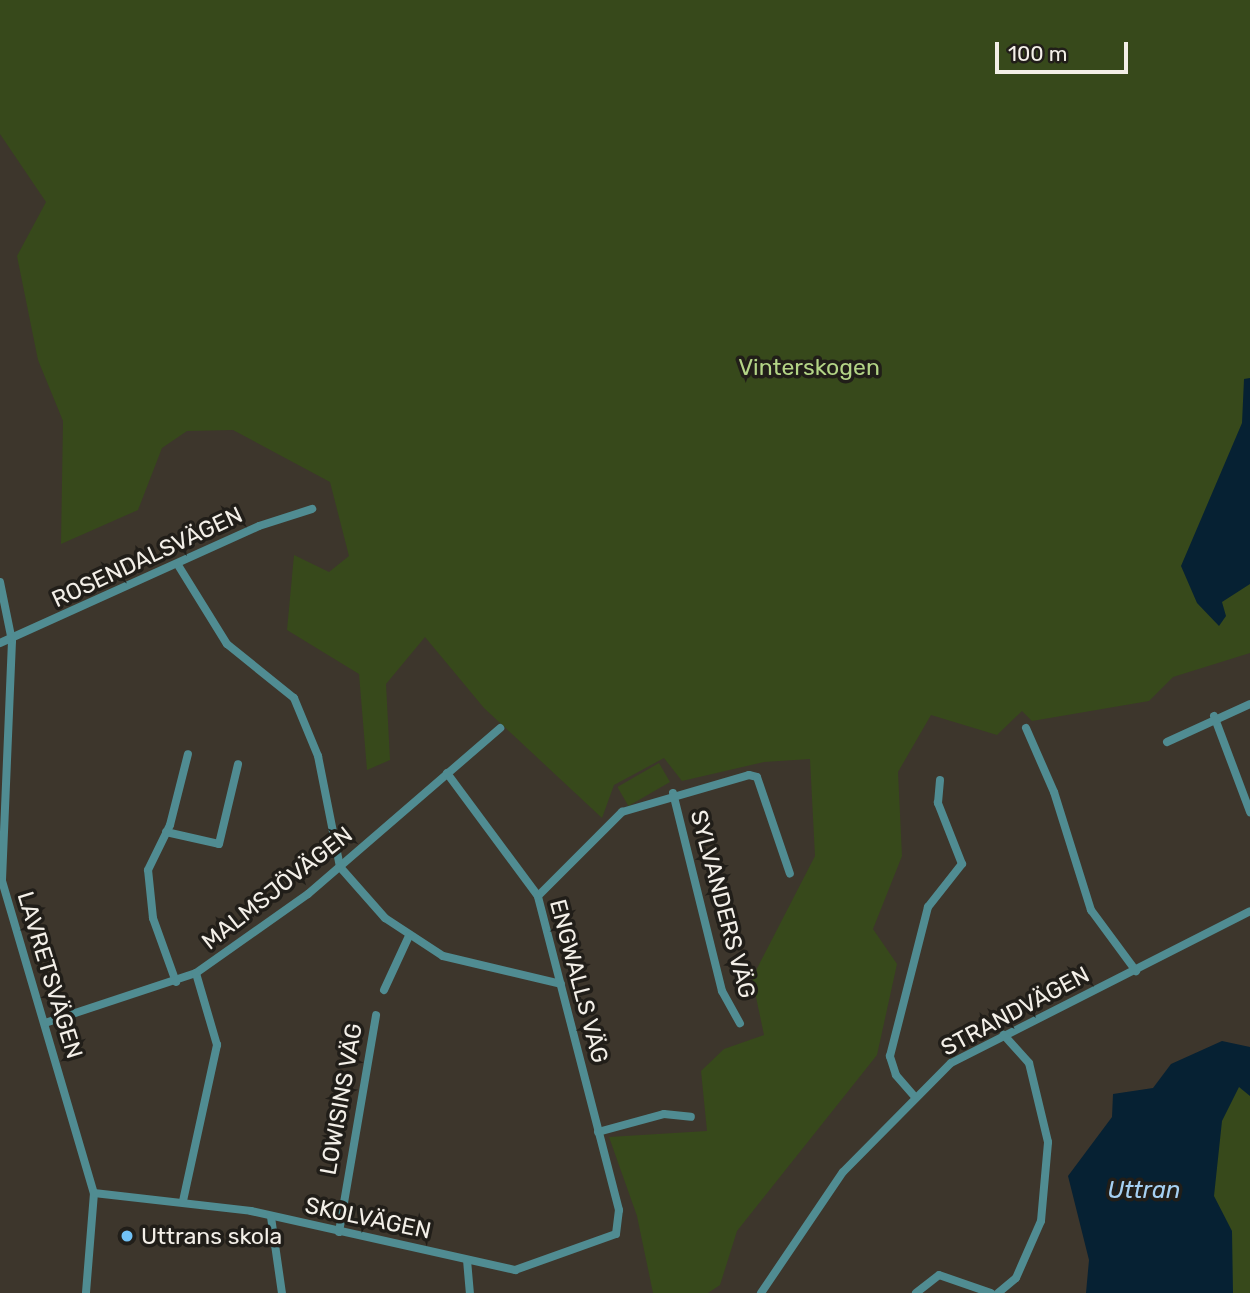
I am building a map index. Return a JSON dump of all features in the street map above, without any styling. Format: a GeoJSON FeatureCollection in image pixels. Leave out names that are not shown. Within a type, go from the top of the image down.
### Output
{"type":"FeatureCollection","features":[{"type":"Feature","properties":{"kind":"street","name":"ROSENDALSVÄGEN"},"geometry":{"type":"LineString","coordinates":[[0,643],[12,641],[177,565],[312,509]]}},
{"type":"Feature","properties":{"kind":"street"},"geometry":{"type":"LineString","coordinates":[[177,565],[227,644],[288,690],[300,709],[318,756],[340,867],[409,936],[448,958],[561,984]]}},
{"type":"Feature","properties":{"kind":"street","name":"LAVRETSVÄGEN"},"geometry":{"type":"LineString","coordinates":[[0,582],[12,641],[2,881],[94,1194],[86,1293]]}},
{"type":"Feature","properties":{"kind":"street"},"geometry":{"type":"LineString","coordinates":[[1167,742],[1214,716],[1250,704]]}},
{"type":"Feature","properties":{"kind":"street"},"geometry":{"type":"LineString","coordinates":[[1214,716],[1250,811]]}},
{"type":"Feature","properties":{"kind":"street","name":"MALMSJÖVÄGEN"},"geometry":{"type":"LineString","coordinates":[[45,1023],[176,982],[196,973],[340,867],[500,728]]}},
{"type":"Feature","properties":{"kind":"street"},"geometry":{"type":"LineString","coordinates":[[1026,728],[1054,792],[1091,911],[1136,971]]}},
{"type":"Feature","properties":{"kind":"street"},"geometry":{"type":"LineString","coordinates":[[176,982],[149,902],[148,870],[166,832],[188,754]]}},
{"type":"Feature","properties":{"kind":"street"},"geometry":{"type":"LineString","coordinates":[[166,832],[219,844],[238,764]]}},
{"type":"Feature","properties":{"kind":"street","name":"ENGWALLS VÄG"},"geometry":{"type":"LineString","coordinates":[[447,773],[538,896],[621,1224]]}},
{"type":"Feature","properties":{"kind":"street","name":"SYLVANDERS VÄG"},"geometry":{"type":"LineString","coordinates":[[538,896],[622,812],[673,793],[757,777],[790,874]]}},
{"type":"Feature","properties":{"kind":"street"},"geometry":{"type":"LineString","coordinates":[[915,1097],[895,1074],[890,1056],[928,908],[962,864],[938,803],[940,780]]}},
{"type":"Feature","properties":{"kind":"street","name":"SYLVANDERS VÄG"},"geometry":{"type":"LineString","coordinates":[[673,793],[722,991],[740,1024]]}},
{"type":"Feature","properties":{"kind":"street","name":"STRANDVÄGEN"},"geometry":{"type":"LineString","coordinates":[[761,1293],[843,1172],[951,1063],[1250,911]]}},
{"type":"Feature","properties":{"kind":"street"},"geometry":{"type":"LineString","coordinates":[[384,990],[409,936]]}},
{"type":"Feature","properties":{"kind":"street"},"geometry":{"type":"LineString","coordinates":[[183,1201],[217,1045],[196,973]]}},
{"type":"Feature","properties":{"kind":"street","name":"LOWISINS VÄG"},"geometry":{"type":"LineString","coordinates":[[339,1232],[376,1015]]}},
{"type":"Feature","properties":{"kind":"street"},"geometry":{"type":"LineString","coordinates":[[998,1293],[1016,1278],[1041,1221],[1048,1142],[1029,1062],[1004,1035]]}},
{"type":"Feature","properties":{"kind":"street"},"geometry":{"type":"LineString","coordinates":[[598,1132],[664,1114],[691,1117]]}},
{"type":"Feature","properties":{"kind":"street","name":"SKOLVÄGEN"},"geometry":{"type":"LineString","coordinates":[[94,1194],[183,1201],[522,1270],[611,1238],[621,1224]]}},
{"type":"Feature","properties":{"kind":"street"},"geometry":{"type":"LineString","coordinates":[[271,1217],[282,1293]]}},
{"type":"Feature","properties":{"kind":"street"},"geometry":{"type":"LineString","coordinates":[[467,1260],[470,1293]]}},
{"type":"Feature","properties":{"kind":"street"},"geometry":{"type":"LineString","coordinates":[[916,1293],[939,1275],[990,1293]]}},
{"type":"Feature","properties":{"kind":"green space","name":"Vinterskogen"},"geometry":{"type":"Polygon","coordinates":[[[0,0],[1250,0],[1250,653],[1173,677],[1149,701],[1032,721],[1022,711],[997,735],[931,715],[898,772],[902,856],[873,929],[897,964],[877,1055],[737,1231],[720,1285],[708,1293],[653,1293],[637,1216],[609,1137],[707,1131],[701,1071],[724,1049],[764,1035],[752,978],[815,856],[810,759],[764,762],[682,781],[664,758],[614,785],[602,818],[484,708],[425,637],[386,684],[390,760],[367,770],[359,674],[287,630],[294,555],[329,572],[349,556],[330,482],[233,430],[187,431],[162,448],[138,510],[61,544],[63,421],[38,360],[17,256],[46,202],[0,134],[0,0]]]}},
{"type":"Feature","properties":{"kind":"green space"},"geometry":{"type":"Polygon","coordinates":[[[659,763],[670,782],[628,806],[617,787],[659,763]]]}},
{"type":"Feature","properties":{"kind":"green space"},"geometry":{"type":"Polygon","coordinates":[[[1250,1068],[1250,1293],[1133,1293],[1186,1085],[1250,1068]]]}},
{"type":"Feature","properties":{"kind":"water"},"geometry":{"type":"Polygon","coordinates":[[[1250,378],[1250,584],[1222,602],[1226,616],[1219,626],[1197,603],[1181,566],[1242,423],[1244,379],[1250,378]]]}},
{"type":"Feature","properties":{"kind":"water","name":"Uttran"},"geometry":{"type":"Polygon","coordinates":[[[1222,1041],[1250,1047],[1250,1096],[1239,1087],[1222,1121],[1214,1196],[1232,1231],[1233,1293],[1086,1293],[1089,1260],[1068,1176],[1112,1117],[1113,1094],[1153,1088],[1171,1064],[1222,1041]]]}},
{"type":"Feature","properties":{"kind":"place","name":"Uttrans skola"},"geometry":{"type":"Point","coordinates":[127,1236]}}]}
